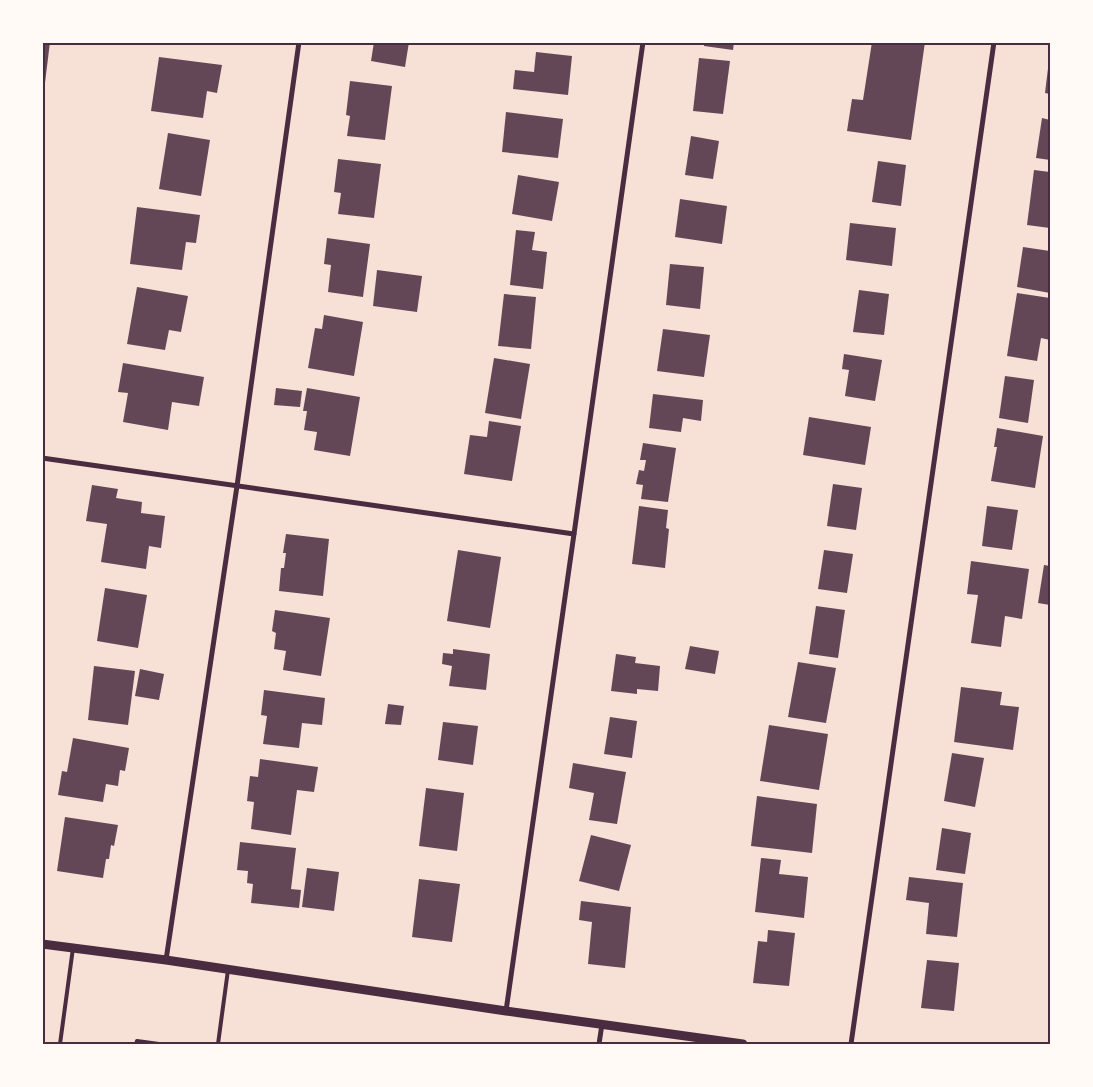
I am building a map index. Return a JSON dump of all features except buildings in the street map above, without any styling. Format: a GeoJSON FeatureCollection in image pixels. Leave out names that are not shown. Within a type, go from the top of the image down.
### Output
{"type":"FeatureCollection","features":[{"type":"Feature","properties":{"kind":"street"},"geometry":{"type":"LineString","coordinates":[[166,960],[237,486],[299,42]]}},
{"type":"Feature","properties":{"kind":"street"},"geometry":{"type":"LineString","coordinates":[[506,1011],[643,42]]}},
{"type":"Feature","properties":{"kind":"street"},"geometry":{"type":"LineString","coordinates":[[851,1044],[994,42]]}},
{"type":"Feature","properties":{"kind":"street"},"geometry":{"type":"LineString","coordinates":[[42,458],[574,534]]}},
{"type":"Feature","properties":{"kind":"street"},"geometry":{"type":"LineString","coordinates":[[42,944],[166,960],[506,1011],[744,1044]]}},
{"type":"Feature","properties":{"kind":"street"},"geometry":{"type":"LineString","coordinates":[[599,1044],[602,1024]]}},
{"type":"Feature","properties":{"kind":"lane"},"geometry":{"type":"LineString","coordinates":[[60,1044],[73,948]]}},
{"type":"Feature","properties":{"kind":"lane"},"geometry":{"type":"LineString","coordinates":[[218,1044],[228,970]]}},
{"type":"Feature","properties":{"kind":"lane"},"geometry":{"type":"LineString","coordinates":[[136,1044],[136,1042],[159,1044]]}}]}
